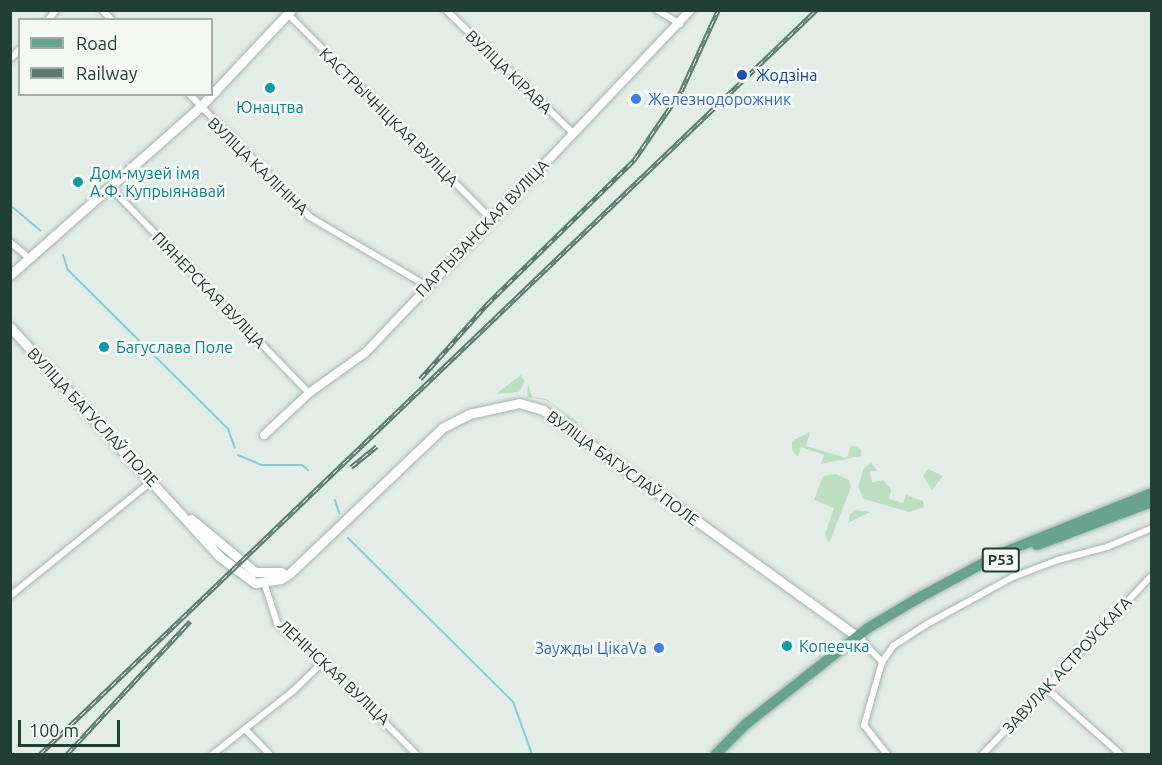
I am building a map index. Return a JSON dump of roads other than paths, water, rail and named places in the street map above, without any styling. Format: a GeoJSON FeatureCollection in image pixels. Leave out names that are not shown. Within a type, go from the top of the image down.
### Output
{"type":"FeatureCollection","features":[{"type":"Feature","properties":{"kind":"main road"},"geometry":{"type":"LineString","coordinates":[[213,93],[290,12]]}},
{"type":"Feature","properties":{"kind":"main road"},"geometry":{"type":"LineString","coordinates":[[10,275],[210,96]]}},
{"type":"Feature","properties":{"kind":"main road","name":"ВУЛІЦА БАГУСЛАЎ ПОЛЕ"},"geometry":{"type":"LineString","coordinates":[[10,327],[240,575],[255,582],[281,579],[442,428],[469,414],[519,404],[543,410],[860,639]]}},
{"type":"Feature","properties":{"kind":"main road","name":"Р53"},"geometry":{"type":"LineString","coordinates":[[860,639],[868,628],[969,569],[1050,532],[1152,493]]}},
{"type":"Feature","properties":{"kind":"main road","name":"Р53"},"geometry":{"type":"LineString","coordinates":[[716,754],[746,724],[860,639],[980,569],[1152,502]]}},
{"type":"Feature","properties":{"kind":"main road","name":"ВУЛІЦА БАГУСЛАЎ ПОЛЕ"},"geometry":{"type":"LineString","coordinates":[[176,508],[255,572],[278,573],[301,561]]}},
{"type":"Feature","properties":{"kind":"street","name":"ВУЛІЦА КІРАВА"},"geometry":{"type":"LineString","coordinates":[[446,10],[573,134]]}},
{"type":"Feature","properties":{"kind":"street"},"geometry":{"type":"LineString","coordinates":[[657,10],[680,25]]}},
{"type":"Feature","properties":{"kind":"street","name":"ПАРТЫЗАНСКАЯ ВУЛІЦА"},"geometry":{"type":"LineString","coordinates":[[264,435],[309,393],[366,352],[491,219],[680,25],[691,10]]}},
{"type":"Feature","properties":{"kind":"street","name":"КАСТРЫЧНІЦКАЯ ВУЛІЦА"},"geometry":{"type":"LineString","coordinates":[[290,12],[491,219]]}},
{"type":"Feature","properties":{"kind":"street","name":"ВУЛІЦА КАЛІНІНА"},"geometry":{"type":"LineString","coordinates":[[190,96],[199,108],[310,217],[427,286]]}},
{"type":"Feature","properties":{"kind":"street","name":"ПІЯНЕРСКАЯ ВУЛІЦА"},"geometry":{"type":"LineString","coordinates":[[110,187],[309,393]]}},
{"type":"Feature","properties":{"kind":"street"},"geometry":{"type":"LineString","coordinates":[[10,242],[30,259]]}},
{"type":"Feature","properties":{"kind":"street"},"geometry":{"type":"LineString","coordinates":[[10,596],[152,481]]}},
{"type":"Feature","properties":{"kind":"street"},"geometry":{"type":"LineString","coordinates":[[884,753],[864,725],[882,662],[893,646],[927,624],[1013,577],[1058,560],[1107,547],[1152,528]]}},
{"type":"Feature","properties":{"kind":"street","name":"ЗАВУЛАК АСТРОЎСКАГА"},"geometry":{"type":"LineString","coordinates":[[983,754],[1152,575]]}},
{"type":"Feature","properties":{"kind":"street","name":"ЛЕНІНСКАЯ ВУЛІЦА"},"geometry":{"type":"LineString","coordinates":[[264,582],[277,623],[324,661],[416,754]]}},
{"type":"Feature","properties":{"kind":"street"},"geometry":{"type":"LineString","coordinates":[[860,639],[882,662]]}},
{"type":"Feature","properties":{"kind":"street"},"geometry":{"type":"LineString","coordinates":[[213,754],[324,661]]}},
{"type":"Feature","properties":{"kind":"street"},"geometry":{"type":"LineString","coordinates":[[1046,688],[1120,754]]}},
{"type":"Feature","properties":{"kind":"street"},"geometry":{"type":"LineString","coordinates":[[245,729],[269,754]]}},
{"type":"Feature","properties":{"kind":"waterway"},"geometry":{"type":"LineString","coordinates":[[10,205],[41,231]]}},
{"type":"Feature","properties":{"kind":"waterway"},"geometry":{"type":"LineString","coordinates":[[63,255],[68,270],[228,429],[235,448]]}},
{"type":"Feature","properties":{"kind":"waterway"},"geometry":{"type":"LineString","coordinates":[[238,455],[261,465],[302,465],[308,470]]}},
{"type":"Feature","properties":{"kind":"waterway"},"geometry":{"type":"LineString","coordinates":[[335,500],[339,513]]}},
{"type":"Feature","properties":{"kind":"waterway"},"geometry":{"type":"LineString","coordinates":[[348,538],[513,702],[532,754]]}},
{"type":"Feature","properties":{"kind":"railway"},"geometry":{"type":"LineString","coordinates":[[420,379],[487,304],[634,160],[681,91],[718,10]]}},
{"type":"Feature","properties":{"kind":"railway"},"geometry":{"type":"LineString","coordinates":[[40,754],[816,10]]}},
{"type":"Feature","properties":{"kind":"railway"},"geometry":{"type":"LineString","coordinates":[[351,467],[377,446]]}},
{"type":"Feature","properties":{"kind":"railway"},"geometry":{"type":"LineString","coordinates":[[67,754],[190,621]]}},
{"type":"Feature","properties":{"kind":"place","name":"Жодзіна"},"geometry":{"type":"Point","coordinates":[742,75]}},
{"type":"Feature","properties":{"kind":"place","name":"Юнацтва"},"geometry":{"type":"Point","coordinates":[270,88]}},
{"type":"Feature","properties":{"kind":"place","name":"Железнодорожник"},"geometry":{"type":"Point","coordinates":[636,99]}},
{"type":"Feature","properties":{"kind":"place","name":"Дом-музей імя А.Ф. Купрыянавай"},"geometry":{"type":"Point","coordinates":[78,182]}},
{"type":"Feature","properties":{"kind":"place","name":"Багуслава Поле"},"geometry":{"type":"Point","coordinates":[104,347]}},
{"type":"Feature","properties":{"kind":"place","name":"Копеечка"},"geometry":{"type":"Point","coordinates":[787,646]}},
{"type":"Feature","properties":{"kind":"place","name":"Заужды ЦікаVа"},"geometry":{"type":"Point","coordinates":[659,648]}}]}
